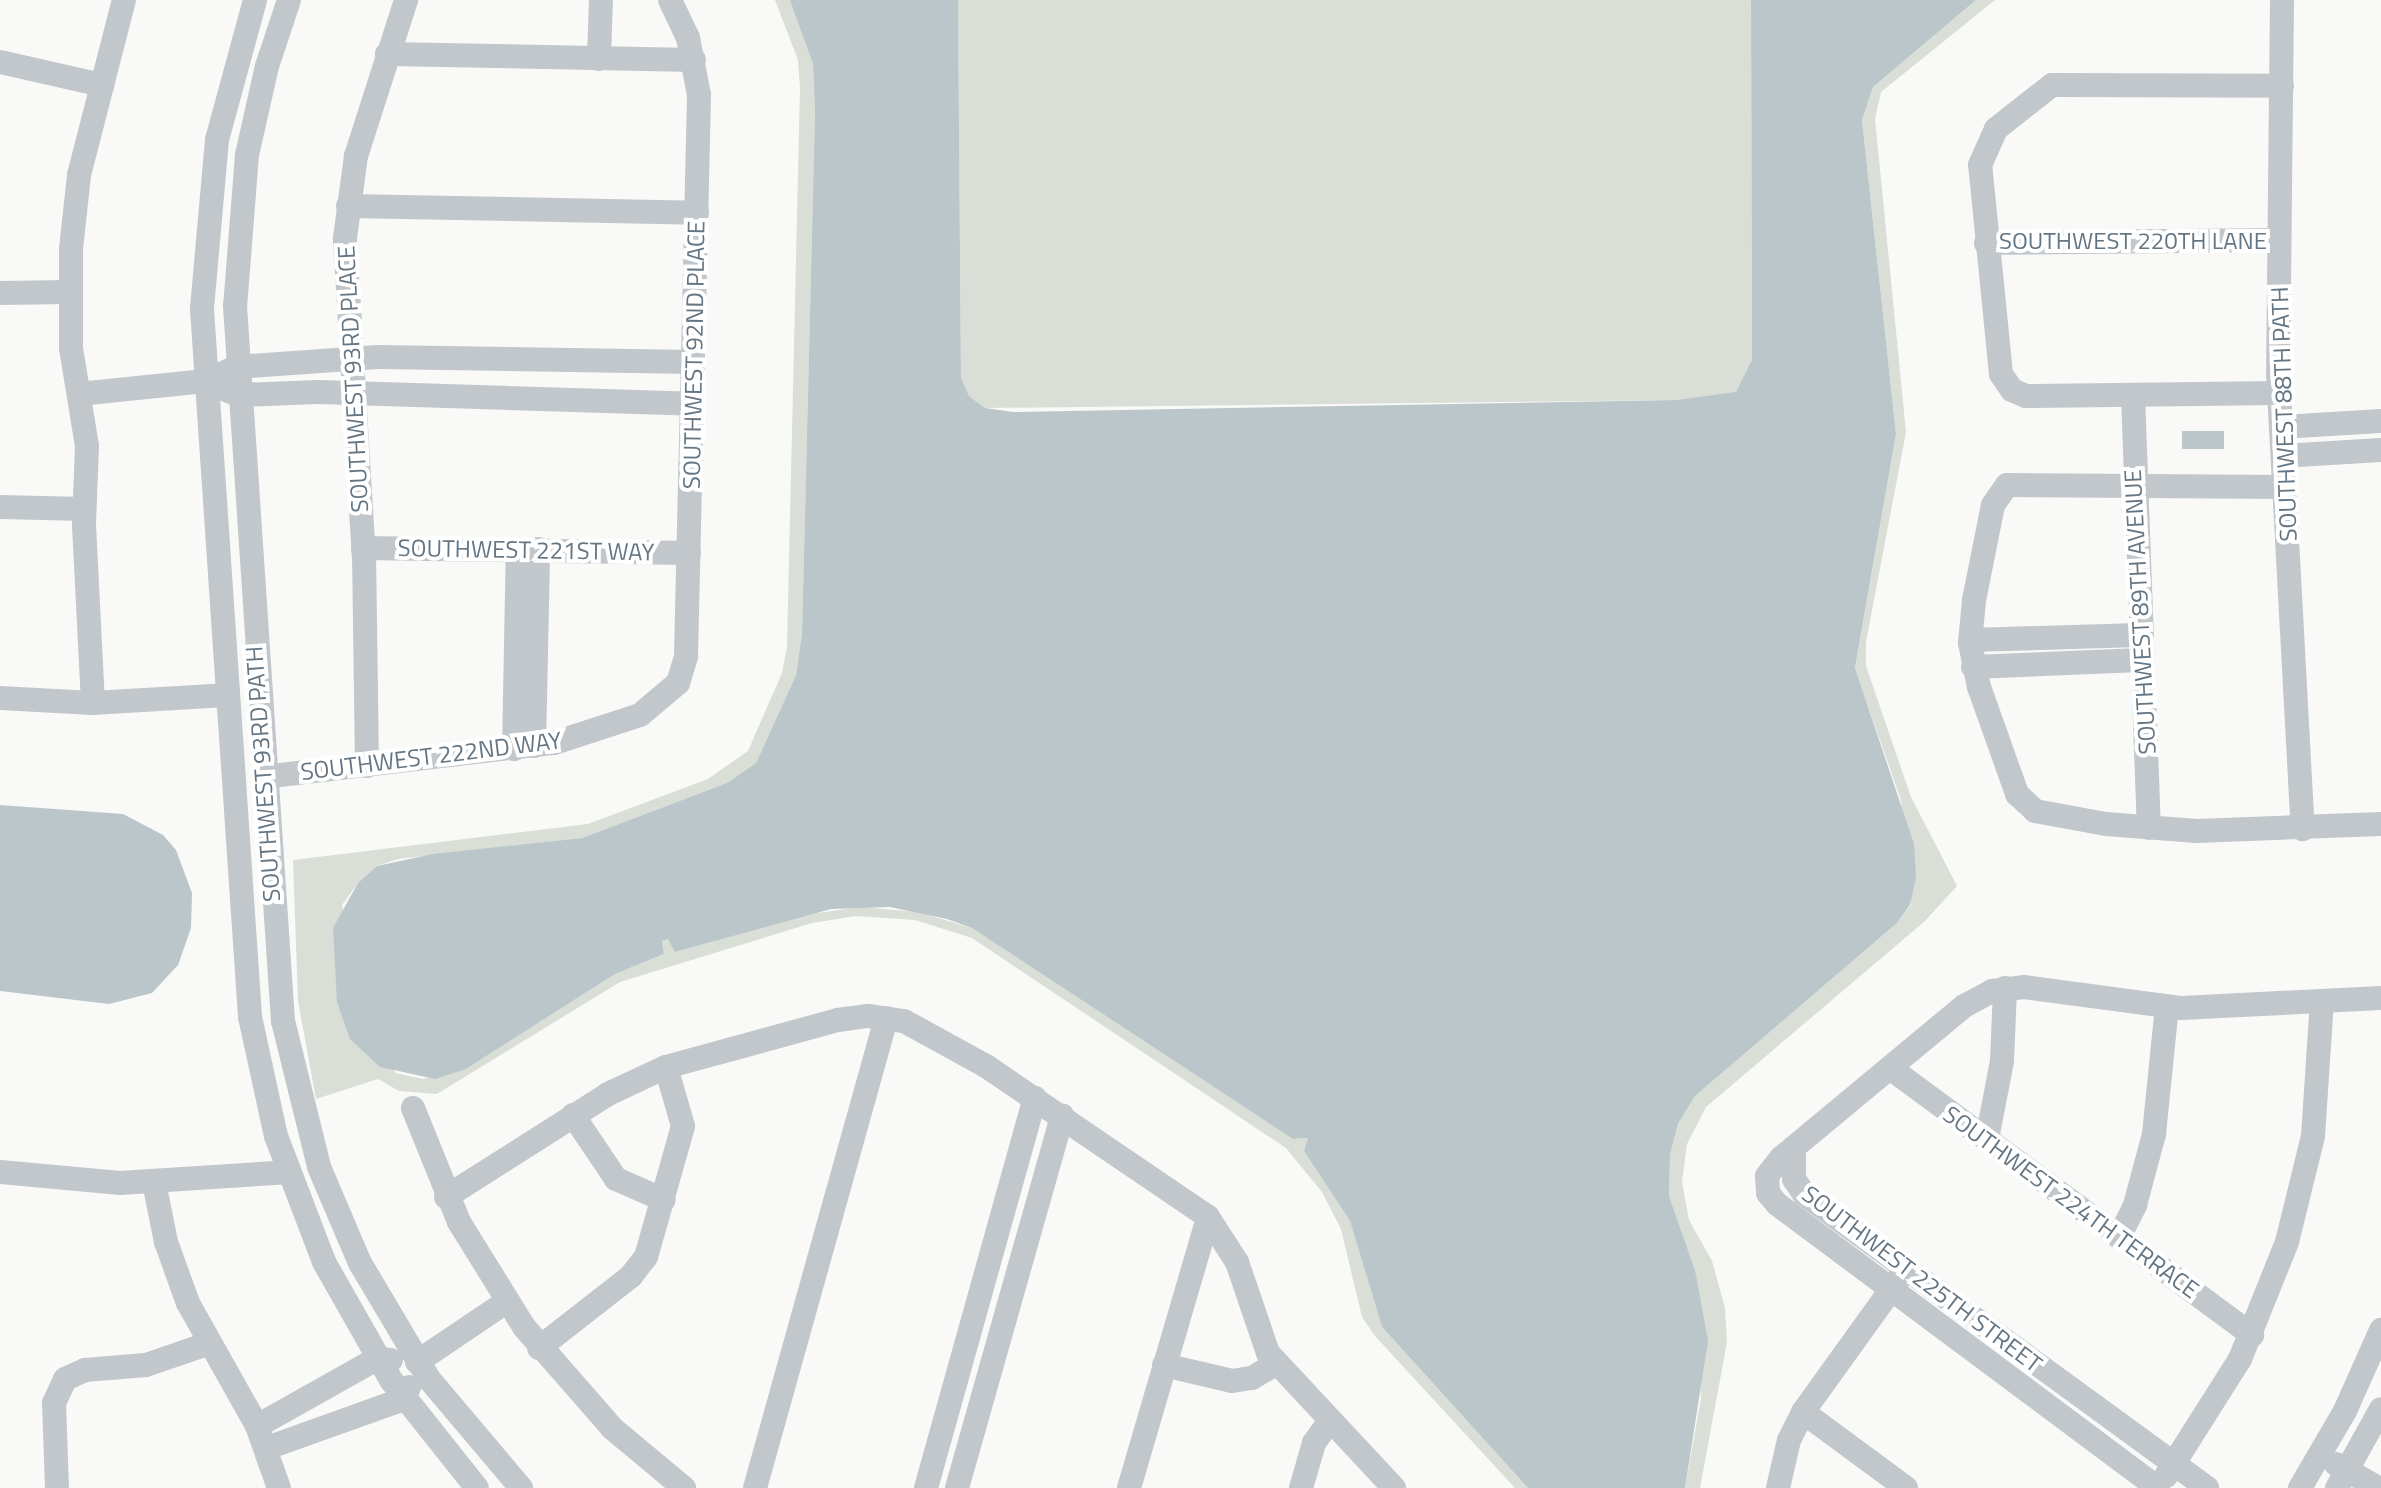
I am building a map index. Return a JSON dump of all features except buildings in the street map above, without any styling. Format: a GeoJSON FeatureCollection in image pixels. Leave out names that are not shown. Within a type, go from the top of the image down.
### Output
{"type":"FeatureCollection","features":[{"type":"Feature","properties":{"kind":"street"},"geometry":{"type":"LineString","coordinates":[[93,703],[84,509],[87,446],[70,292],[76,191],[124,0]]}},
{"type":"Feature","properties":{"kind":"street","name":"SOUTHWEST 93RD PATH"},"geometry":{"type":"LineString","coordinates":[[255,0],[230,81],[210,184],[202,309],[246,987],[261,1077],[288,1172],[324,1262],[404,1399],[477,1488]]}},
{"type":"Feature","properties":{"kind":"street","name":"SOUTHWEST 93RD PATH"},"geometry":{"type":"LineString","coordinates":[[289,0],[259,95],[242,185],[235,275],[236,367],[279,990],[298,1094],[347,1236],[417,1362],[465,1427],[521,1488]]}},
{"type":"Feature","properties":{"kind":"street","name":"SOUTHWEST 93RD PLACE"},"geometry":{"type":"LineString","coordinates":[[367,766],[363,548],[345,252],[356,156],[406,0]]}},
{"type":"Feature","properties":{"kind":"street"},"geometry":{"type":"LineString","coordinates":[[599,59],[601,0]]}},
{"type":"Feature","properties":{"kind":"street","name":"SOUTHWEST 92ND PLACE"},"geometry":{"type":"LineString","coordinates":[[670,0],[684,27],[694,60],[697,213],[686,663],[678,683]]}},
{"type":"Feature","properties":{"kind":"street","name":"SOUTHWEST 88TH PATH"},"geometry":{"type":"LineString","coordinates":[[2282,0],[2279,393],[2303,829]]}},
{"type":"Feature","properties":{"kind":"street"},"geometry":{"type":"LineString","coordinates":[[387,54],[694,60]]}},
{"type":"Feature","properties":{"kind":"street"},"geometry":{"type":"LineString","coordinates":[[0,62],[102,85]]}},
{"type":"Feature","properties":{"kind":"street"},"geometry":{"type":"LineString","coordinates":[[2279,393],[2026,396],[2012,390],[2001,374],[1986,243],[1983,150],[2001,124],[2049,86],[2282,86]]}},
{"type":"Feature","properties":{"kind":"street"},"geometry":{"type":"LineString","coordinates":[[348,206],[697,213]]}},
{"type":"Feature","properties":{"kind":"street","name":"SOUTHWEST 220TH LANE"},"geometry":{"type":"LineString","coordinates":[[1986,243],[2279,240]]}},
{"type":"Feature","properties":{"kind":"street"},"geometry":{"type":"LineString","coordinates":[[0,293],[70,292]]}},
{"type":"Feature","properties":{"kind":"street"},"geometry":{"type":"LineString","coordinates":[[79,394],[205,381],[236,367],[352,360],[694,362]]}},
{"type":"Feature","properties":{"kind":"street"},"geometry":{"type":"LineString","coordinates":[[205,381],[239,395],[353,394],[693,404]]}},
{"type":"Feature","properties":{"kind":"street","name":"SOUTHWEST 89TH AVENUE"},"geometry":{"type":"LineString","coordinates":[[2133,395],[2139,635],[2149,828]]}},
{"type":"Feature","properties":{"kind":"street"},"geometry":{"type":"LineString","coordinates":[[2281,427],[2381,421]]}},
{"type":"Feature","properties":{"kind":"street"},"geometry":{"type":"LineString","coordinates":[[2283,456],[2381,450]]}},
{"type":"Feature","properties":{"kind":"street"},"geometry":{"type":"LineString","coordinates":[[2286,487],[2020,482],[2002,489],[1992,509],[1971,640],[1973,667],[2023,804],[2079,821],[2149,828],[2303,829],[2381,824]]}},
{"type":"Feature","properties":{"kind":"street"},"geometry":{"type":"LineString","coordinates":[[0,507],[84,509]]}},
{"type":"Feature","properties":{"kind":"street","name":"SOUTHWEST 221ST WAY"},"geometry":{"type":"LineString","coordinates":[[363,548],[689,553]]}},
{"type":"Feature","properties":{"kind":"street"},"geometry":{"type":"LineString","coordinates":[[524,748],[528,549]]}},
{"type":"Feature","properties":{"kind":"street"},"geometry":{"type":"LineString","coordinates":[[1971,640],[2139,635]]}},
{"type":"Feature","properties":{"kind":"street"},"geometry":{"type":"LineString","coordinates":[[1973,667],[2141,660]]}},
{"type":"Feature","properties":{"kind":"street","name":"SOUTHWEST 222ND WAY"},"geometry":{"type":"LineString","coordinates":[[263,777],[524,748],[640,715],[678,683]]}},
{"type":"Feature","properties":{"kind":"street"},"geometry":{"type":"LineString","coordinates":[[0,698],[93,703],[226,695]]}},
{"type":"Feature","properties":{"kind":"street"},"geometry":{"type":"LineString","coordinates":[[1987,1139],[2001,1070],[2005,988]]}},
{"type":"Feature","properties":{"kind":"street"},"geometry":{"type":"LineString","coordinates":[[1890,1068],[1973,999],[2005,988],[2167,1007],[2381,998]]}},
{"type":"Feature","properties":{"kind":"street"},"geometry":{"type":"LineString","coordinates":[[2157,1488],[2252,1335],[2283,1254],[2305,1176],[2318,1091],[2322,1001]]}},
{"type":"Feature","properties":{"kind":"street"},"geometry":{"type":"LineString","coordinates":[[2119,1237],[2135,1205],[2154,1134],[2167,1007]]}},
{"type":"Feature","properties":{"kind":"street"},"geometry":{"type":"LineString","coordinates":[[755,1488],[886,1018]]}},
{"type":"Feature","properties":{"kind":"street"},"geometry":{"type":"LineString","coordinates":[[446,1197],[573,1115],[666,1067],[838,1020],[886,1018],[931,1032],[1062,1116],[1208,1217],[1237,1262],[1260,1337],[1277,1363],[1394,1488]]}},
{"type":"Feature","properties":{"kind":"street"},"geometry":{"type":"LineString","coordinates":[[539,1348],[637,1269],[650,1247],[683,1126],[666,1067]]}},
{"type":"Feature","properties":{"kind":"street","name":"SOUTHWEST 224TH TERRACE"},"geometry":{"type":"LineString","coordinates":[[1890,1068],[2252,1335]]}},
{"type":"Feature","properties":{"kind":"street","name":"SOUTHWEST 225TH STREET"},"geometry":{"type":"LineString","coordinates":[[1890,1068],[1770,1170],[1766,1182],[1771,1198],[1899,1278],[2207,1488]]}},
{"type":"Feature","properties":{"kind":"street"},"geometry":{"type":"LineString","coordinates":[[926,1488],[1035,1098]]}},
{"type":"Feature","properties":{"kind":"street"},"geometry":{"type":"LineString","coordinates":[[413,1108],[446,1197],[506,1302],[539,1348],[612,1428],[684,1488]]}},
{"type":"Feature","properties":{"kind":"street"},"geometry":{"type":"LineString","coordinates":[[573,1115],[616,1179],[664,1200]]}},
{"type":"Feature","properties":{"kind":"street"},"geometry":{"type":"LineString","coordinates":[[957,1488],[1062,1116]]}},
{"type":"Feature","properties":{"kind":"street"},"geometry":{"type":"LineString","coordinates":[[0,1172],[91,1182],[154,1182],[288,1172]]}},
{"type":"Feature","properties":{"kind":"street"},"geometry":{"type":"LineString","coordinates":[[154,1182],[172,1263],[207,1344],[262,1437],[279,1488]]}},
{"type":"Feature","properties":{"kind":"street"},"geometry":{"type":"LineString","coordinates":[[1129,1488],[1208,1217]]}},
{"type":"Feature","properties":{"kind":"street"},"geometry":{"type":"LineString","coordinates":[[1778,1488],[1789,1440],[1803,1412],[1899,1278]]}},
{"type":"Feature","properties":{"kind":"street","name":"SOUTHWEST 225TH STREET"},"geometry":{"type":"LineString","coordinates":[[1899,1278],[2157,1488]]}},
{"type":"Feature","properties":{"kind":"street"},"geometry":{"type":"LineString","coordinates":[[262,1437],[404,1399],[417,1362],[506,1302]]}},
{"type":"Feature","properties":{"kind":"street"},"geometry":{"type":"LineString","coordinates":[[2300,1488],[2326,1444],[2381,1330]]}},
{"type":"Feature","properties":{"kind":"street"},"geometry":{"type":"LineString","coordinates":[[57,1488],[54,1406],[65,1379],[82,1370],[146,1365],[207,1344]]}},
{"type":"Feature","properties":{"kind":"street"},"geometry":{"type":"LineString","coordinates":[[262,1437],[378,1358],[417,1362]]}},
{"type":"Feature","properties":{"kind":"street"},"geometry":{"type":"LineString","coordinates":[[1164,1365],[1232,1381],[1252,1378],[1277,1363]]}},
{"type":"Feature","properties":{"kind":"street"},"geometry":{"type":"LineString","coordinates":[[2343,1479],[2370,1455],[2381,1409]]}},
{"type":"Feature","properties":{"kind":"street"},"geometry":{"type":"LineString","coordinates":[[1803,1412],[1906,1488]]}},
{"type":"Feature","properties":{"kind":"street"},"geometry":{"type":"LineString","coordinates":[[1301,1488],[1314,1443],[1330,1420]]}},
{"type":"Feature","properties":{"kind":"street"},"geometry":{"type":"LineString","coordinates":[[2326,1444],[2370,1455]]}},
{"type":"Feature","properties":{"kind":"street"},"geometry":{"type":"LineString","coordinates":[[2326,1444],[2343,1479],[2378,1488]]}},
{"type":"Feature","properties":{"kind":"shaded area"},"geometry":{"type":"Polygon","coordinates":[[[775,0],[790,0],[800,22],[813,64],[815,112],[802,634],[796,675],[756,763],[727,783],[582,838],[398,859],[377,866],[358,883],[342,905],[395,1073],[423,1079],[466,1069],[615,974],[664,954],[662,941],[668,939],[676,952],[810,914],[861,907],[918,912],[972,928],[1293,1139],[1309,1138],[1304,1151],[1350,1221],[1382,1327],[1528,1488],[1515,1488],[1375,1336],[1362,1317],[1341,1229],[1322,1192],[1286,1148],[972,938],[915,920],[856,916],[812,923],[620,982],[437,1094],[399,1091],[378,1079],[316,1099],[298,1001],[293,860],[588,824],[708,779],[748,751],[782,673],[787,647],[800,88],[798,60],[775,0]]]}},
{"type":"Feature","properties":{"kind":"shaded area"},"geometry":{"type":"Polygon","coordinates":[[[790,0],[958,0],[961,378],[969,396],[985,408],[1013,412],[1677,400],[1736,392],[1752,360],[1751,0],[1976,0],[1873,87],[1862,120],[1896,434],[1855,668],[1914,844],[1916,877],[1910,905],[1897,923],[1695,1096],[1678,1124],[1670,1155],[1669,1196],[1695,1270],[1708,1341],[1685,1488],[1528,1488],[1382,1327],[1350,1221],[1304,1151],[1308,1138],[1293,1139],[972,928],[947,919],[890,907],[831,909],[675,952],[668,939],[662,941],[664,954],[615,974],[466,1069],[435,1079],[380,1067],[350,1039],[337,1002],[333,928],[358,883],[377,866],[433,854],[582,838],[727,783],[756,763],[796,675],[802,634],[815,112],[813,64],[790,0]]]}},
{"type":"Feature","properties":{"kind":"shaded area"},"geometry":{"type":"Polygon","coordinates":[[[958,0],[1751,0],[1752,360],[1745,381],[1736,392],[1715,399],[985,408],[969,396],[961,379],[958,0]]]}},
{"type":"Feature","properties":{"kind":"shaded area"},"geometry":{"type":"Polygon","coordinates":[[[1976,0],[1995,0],[1881,92],[1875,119],[1906,432],[1866,642],[1866,666],[1911,797],[1957,886],[1925,921],[1706,1107],[1687,1144],[1682,1182],[1689,1220],[1712,1261],[1725,1308],[1727,1342],[1700,1488],[1685,1488],[1701,1398],[1695,1270],[1669,1196],[1670,1155],[1678,1124],[1695,1096],[1897,923],[1911,905],[1901,800],[1855,669],[1896,434],[1862,120],[1873,87],[1976,0]]]}},
{"type":"Feature","properties":{"kind":"shaded area"},"geometry":{"type":"Polygon","coordinates":[[[2182,431],[2224,431],[2224,449],[2182,449],[2182,431]]]}},
{"type":"Feature","properties":{"kind":"shaded area"},"geometry":{"type":"Polygon","coordinates":[[[0,805],[123,814],[163,835],[176,850],[192,893],[191,928],[178,965],[152,993],[109,1004],[0,991],[0,805]]]}}]}
